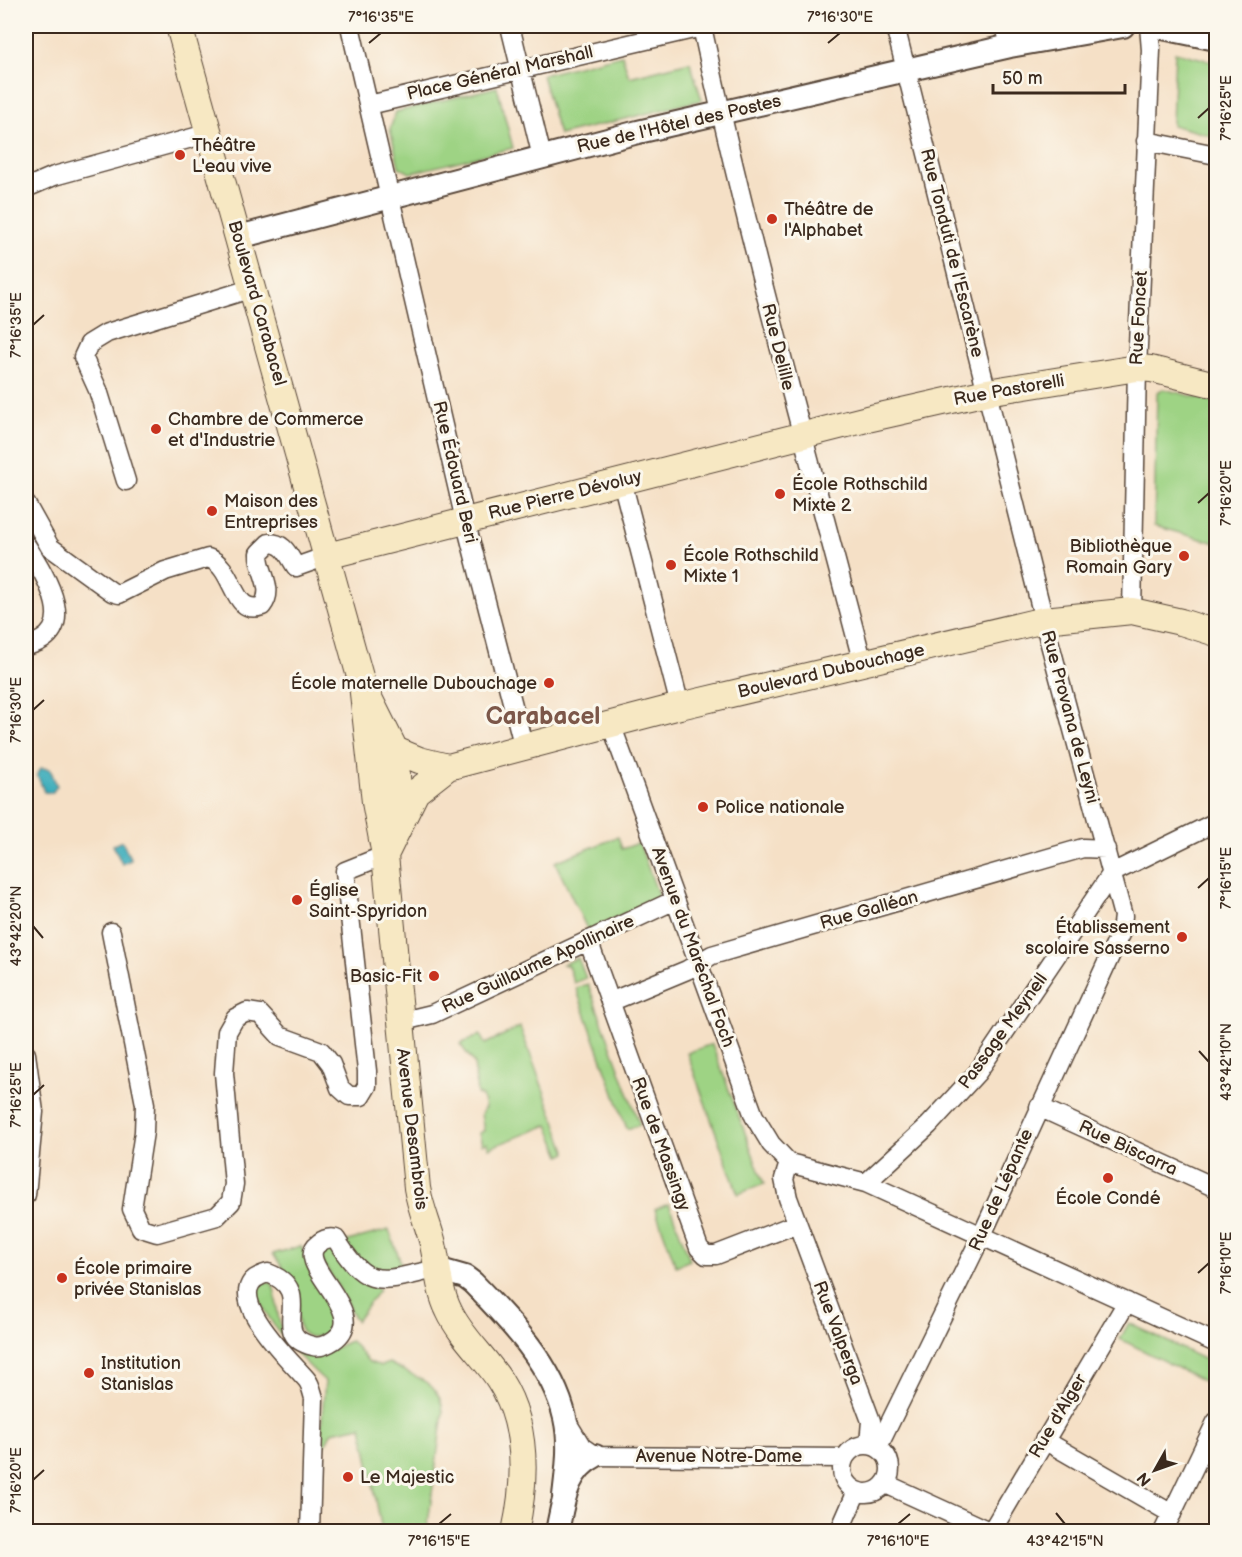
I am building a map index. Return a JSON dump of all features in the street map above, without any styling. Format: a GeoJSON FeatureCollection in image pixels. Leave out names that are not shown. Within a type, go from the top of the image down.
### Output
{"type":"FeatureCollection","features":[{"type":"Feature","properties":{"kind":"main road","name":"Boulevard Carabacel"},"geometry":{"type":"LineString","coordinates":[[179,26],[362,684],[375,802],[386,855]]}},
{"type":"Feature","properties":{"kind":"main road","name":"Rue Pastorelli"},"geometry":{"type":"LineString","coordinates":[[803,436],[987,392],[1137,368],[1151,369],[1216,385]]}},
{"type":"Feature","properties":{"kind":"main road","name":"Rue Pierre Dévoluy"},"geometry":{"type":"LineString","coordinates":[[327,556],[803,436]]}},
{"type":"Feature","properties":{"kind":"main road","name":"Boulevard Dubouchage"},"geometry":{"type":"LineString","coordinates":[[386,855],[407,807],[424,784],[448,767],[680,706],[1044,620],[1132,611],[1216,633]]}},
{"type":"Feature","properties":{"kind":"main road","name":"Boulevard Carabacel"},"geometry":{"type":"LineString","coordinates":[[362,684],[395,750],[398,789],[386,855]]}},
{"type":"Feature","properties":{"kind":"main road","name":"Boulevard Dubouchage"},"geometry":{"type":"LineString","coordinates":[[395,750],[419,760],[448,767]]}},
{"type":"Feature","properties":{"kind":"main road","name":"Avenue Desambrois"},"geometry":{"type":"LineString","coordinates":[[386,855],[413,1163],[422,1213],[432,1240],[437,1269],[449,1311],[500,1381],[517,1422],[523,1479],[515,1532]]}},
{"type":"Feature","properties":{"kind":"street","name":"Rue Édouard Beri"},"geometry":{"type":"LineString","coordinates":[[350,26],[465,520],[524,748]]}},
{"type":"Feature","properties":{"kind":"street"},"geometry":{"type":"LineString","coordinates":[[510,26],[542,157]]}},
{"type":"Feature","properties":{"kind":"street","name":"Rue Tonduti de l'Escarène"},"geometry":{"type":"LineString","coordinates":[[895,26],[1044,620]]}},
{"type":"Feature","properties":{"kind":"street","name":"Rue de l'Hôtel des Postes"},"geometry":{"type":"LineString","coordinates":[[239,237],[542,157],[906,69],[1008,36],[1123,26]]}},
{"type":"Feature","properties":{"kind":"street"},"geometry":{"type":"LineString","coordinates":[[1151,26],[1216,39]]}},
{"type":"Feature","properties":{"kind":"street","name":"Rue Foncet"},"geometry":{"type":"LineString","coordinates":[[1132,611],[1137,368],[1151,26]]}},
{"type":"Feature","properties":{"kind":"street","name":"Place Général Marshall"},"geometry":{"type":"LineString","coordinates":[[369,105],[702,27]]}},
{"type":"Feature","properties":{"kind":"street","name":"Rue Delille"},"geometry":{"type":"LineString","coordinates":[[702,27],[720,114],[863,664]]}},
{"type":"Feature","properties":{"kind":"street"},"geometry":{"type":"LineString","coordinates":[[26,188],[54,176],[210,132]]}},
{"type":"Feature","properties":{"kind":"street"},"geometry":{"type":"LineString","coordinates":[[1146,141],[1216,154]]}},
{"type":"Feature","properties":{"kind":"street"},"geometry":{"type":"LineString","coordinates":[[126,481],[98,390],[83,357],[85,348],[107,333],[253,288]]}},
{"type":"Feature","properties":{"kind":"street"},"geometry":{"type":"LineString","coordinates":[[622,481],[680,706]]}},
{"type":"Feature","properties":{"kind":"street"},"geometry":{"type":"LineString","coordinates":[[26,504],[50,547],[112,592],[119,594],[165,571],[208,558],[225,568],[237,597],[244,605],[256,608],[262,606],[267,598],[266,578],[259,554],[269,543],[277,543],[284,548],[296,567],[327,556]]}},
{"type":"Feature","properties":{"kind":"street"},"geometry":{"type":"LineString","coordinates":[[26,646],[47,636],[58,614],[50,590],[27,550]]}},
{"type":"Feature","properties":{"kind":"street","name":"Rue Provana de Leyni"},"geometry":{"type":"LineString","coordinates":[[1044,620],[1123,916],[1121,932]]}},
{"type":"Feature","properties":{"kind":"street","name":"Avenue du Maréchal Foch"},"geometry":{"type":"LineString","coordinates":[[610,724],[754,1116],[771,1144],[789,1163]]}},
{"type":"Feature","properties":{"kind":"street"},"geometry":{"type":"LineString","coordinates":[[1112,873],[1216,822]]}},
{"type":"Feature","properties":{"kind":"street","name":"Rue Galléan"},"geometry":{"type":"LineString","coordinates":[[610,1002],[712,955],[1083,848],[1106,849]]}},
{"type":"Feature","properties":{"kind":"street"},"geometry":{"type":"LineString","coordinates":[[111,932],[145,1104],[144,1132],[133,1214],[141,1228],[158,1233],[211,1218],[223,1212],[231,1202],[234,1184],[224,1073],[228,1028],[239,1016],[252,1012],[260,1014],[280,1036],[321,1051],[331,1064],[340,1088],[349,1096],[361,1096],[366,1090],[367,1071],[345,871],[386,855]]}},
{"type":"Feature","properties":{"kind":"street","name":"Passage Meynell"},"geometry":{"type":"LineString","coordinates":[[866,1183],[929,1125],[977,1073],[1112,873]]}},
{"type":"Feature","properties":{"kind":"street","name":"Rue Guillaume Apollinaire"},"geometry":{"type":"LineString","coordinates":[[399,1022],[432,1014],[675,900]]}},
{"type":"Feature","properties":{"kind":"street","name":"Rue de Lépante"},"geometry":{"type":"LineString","coordinates":[[873,1445],[982,1235],[1121,932]]}},
{"type":"Feature","properties":{"kind":"street","name":"Rue de Massingy"},"geometry":{"type":"LineString","coordinates":[[588,940],[702,1252],[716,1255],[796,1224]]}},
{"type":"Feature","properties":{"kind":"street"},"geometry":{"type":"LineString","coordinates":[[26,1054],[34,1112],[26,1195]]}},
{"type":"Feature","properties":{"kind":"street","name":"Rue Biscarra"},"geometry":{"type":"LineString","coordinates":[[1039,1107],[1216,1188]]}},
{"type":"Feature","properties":{"kind":"street"},"geometry":{"type":"LineString","coordinates":[[796,1224],[784,1179],[789,1163],[866,1183],[1216,1343]]}},
{"type":"Feature","properties":{"kind":"street","name":"Rue Valperga"},"geometry":{"type":"LineString","coordinates":[[796,1224],[871,1421],[873,1445]]}},
{"type":"Feature","properties":{"kind":"street"},"geometry":{"type":"LineString","coordinates":[[310,1532],[314,1398],[309,1382],[262,1329],[250,1303],[251,1283],[257,1276],[268,1273],[288,1284],[293,1295],[289,1318],[293,1331],[312,1346],[323,1346],[336,1339],[344,1327],[343,1314],[336,1295],[316,1268],[311,1256],[314,1247],[330,1237],[336,1239],[357,1270],[370,1277],[383,1279],[437,1269],[465,1277],[473,1283],[521,1335],[541,1363],[575,1437],[589,1454],[595,1456]]}},
{"type":"Feature","properties":{"kind":"street","name":"Rue d'Alger"},"geometry":{"type":"LineString","coordinates":[[991,1532],[1127,1302]]}},
{"type":"Feature","properties":{"kind":"street"},"geometry":{"type":"LineString","coordinates":[[557,1532],[564,1496],[568,1453],[565,1418]]}},
{"type":"Feature","properties":{"kind":"street"},"geometry":{"type":"LineString","coordinates":[[1163,1532],[1214,1433]]}},
{"type":"Feature","properties":{"kind":"street"},"geometry":{"type":"LineString","coordinates":[[1044,1440],[1172,1514]]}},
{"type":"Feature","properties":{"kind":"street"},"geometry":{"type":"LineString","coordinates":[[873,1445],[885,1452],[891,1468],[886,1484],[873,1492],[857,1491],[845,1481],[842,1474],[844,1458],[854,1447],[873,1445]]}},
{"type":"Feature","properties":{"kind":"street"},"geometry":{"type":"LineString","coordinates":[[564,1496],[582,1465],[595,1456]]}},
{"type":"Feature","properties":{"kind":"street","name":"Avenue Notre-Dame"},"geometry":{"type":"LineString","coordinates":[[595,1456],[844,1458]]}},
{"type":"Feature","properties":{"kind":"street"},"geometry":{"type":"LineString","coordinates":[[886,1484],[991,1532]]}},
{"type":"Feature","properties":{"kind":"street"},"geometry":{"type":"LineString","coordinates":[[839,1532],[857,1491]]}},
{"type":"Feature","properties":{"kind":"green space"},"geometry":{"type":"Polygon","coordinates":[[[1175,52],[1216,62],[1216,137],[1172,125],[1175,52]]]}},
{"type":"Feature","properties":{"kind":"green space"},"geometry":{"type":"Polygon","coordinates":[[[622,55],[629,77],[690,62],[702,100],[559,135],[542,75],[622,55]]]}},
{"type":"Feature","properties":{"kind":"green space"},"geometry":{"type":"Polygon","coordinates":[[[497,87],[513,148],[410,173],[399,167],[390,129],[396,112],[497,87]]]}},
{"type":"Feature","properties":{"kind":"green space"},"geometry":{"type":"Polygon","coordinates":[[[1163,389],[1216,402],[1216,543],[1154,526],[1157,393],[1163,389]]]}},
{"type":"Feature","properties":{"kind":"green space"},"geometry":{"type":"Polygon","coordinates":[[[618,837],[622,849],[639,843],[659,897],[588,931],[555,862],[618,837]]]}},
{"type":"Feature","properties":{"kind":"green space"},"geometry":{"type":"Polygon","coordinates":[[[578,958],[586,978],[574,983],[568,966],[563,964],[578,958]]]}},
{"type":"Feature","properties":{"kind":"green space"},"geometry":{"type":"Polygon","coordinates":[[[588,984],[640,1125],[627,1129],[576,988],[588,984]]]}},
{"type":"Feature","properties":{"kind":"green space"},"geometry":{"type":"Polygon","coordinates":[[[520,1027],[567,1153],[561,1156],[548,1125],[489,1148],[487,1143],[482,1144],[479,1133],[484,1131],[481,1114],[485,1107],[482,1096],[477,1094],[474,1063],[460,1044],[480,1035],[485,1044],[520,1027]]]}},
{"type":"Feature","properties":{"kind":"green space"},"geometry":{"type":"Polygon","coordinates":[[[712,1044],[764,1184],[738,1194],[687,1053],[712,1044]]]}},
{"type":"Feature","properties":{"kind":"green space"},"geometry":{"type":"Polygon","coordinates":[[[669,1204],[690,1260],[676,1266],[655,1209],[669,1204]]]}},
{"type":"Feature","properties":{"kind":"green space"},"geometry":{"type":"Polygon","coordinates":[[[389,1230],[403,1269],[374,1273],[344,1242],[389,1230]]]}},
{"type":"Feature","properties":{"kind":"green space"},"geometry":{"type":"Polygon","coordinates":[[[332,1243],[348,1271],[379,1290],[356,1321],[336,1283],[315,1251],[332,1243]]]}},
{"type":"Feature","properties":{"kind":"green space"},"geometry":{"type":"Polygon","coordinates":[[[301,1246],[333,1306],[332,1325],[325,1333],[317,1337],[302,1333],[298,1321],[297,1295],[293,1284],[273,1254],[301,1246]]]}},
{"type":"Feature","properties":{"kind":"green space"},"geometry":{"type":"Polygon","coordinates":[[[264,1281],[272,1283],[283,1331],[298,1349],[305,1353],[321,1353],[351,1341],[369,1362],[381,1366],[389,1363],[424,1381],[437,1393],[443,1412],[427,1531],[382,1531],[362,1426],[332,1432],[319,1456],[325,1381],[293,1350],[268,1316],[254,1289],[264,1281]]]}},
{"type":"Feature","properties":{"kind":"green space"},"geometry":{"type":"Polygon","coordinates":[[[1129,1323],[1216,1365],[1216,1378],[1213,1386],[1120,1339],[1129,1323]]]}},
{"type":"Feature","properties":{"kind":"water"},"geometry":{"type":"Polygon","coordinates":[[[41,768],[50,769],[57,786],[52,793],[44,792],[37,774],[41,768]]]}},
{"type":"Feature","properties":{"kind":"water"},"geometry":{"type":"Polygon","coordinates":[[[122,841],[131,860],[122,864],[113,845],[122,841]]]}},
{"type":"Feature","properties":{"kind":"place","name":"Théâtre L'eau vive"},"geometry":{"type":"Point","coordinates":[180,155]}},
{"type":"Feature","properties":{"kind":"place","name":"Théâtre de l'Alphabet"},"geometry":{"type":"Point","coordinates":[772,219]}},
{"type":"Feature","properties":{"kind":"place","name":"Chambre de Commerce et d'Industrie"},"geometry":{"type":"Point","coordinates":[156,429]}},
{"type":"Feature","properties":{"kind":"place","name":"École Rothschild Mixte 2"},"geometry":{"type":"Point","coordinates":[780,494]}},
{"type":"Feature","properties":{"kind":"place","name":"Maison des Entreprises"},"geometry":{"type":"Point","coordinates":[212,511]}},
{"type":"Feature","properties":{"kind":"place","name":"Bibliothèque Romain Gary"},"geometry":{"type":"Point","coordinates":[1184,556]}},
{"type":"Feature","properties":{"kind":"place","name":"École Rothschild Mixte 1"},"geometry":{"type":"Point","coordinates":[671,565]}},
{"type":"Feature","properties":{"kind":"place","name":"École maternelle Dubouchage"},"geometry":{"type":"Point","coordinates":[549,683]}},
{"type":"Feature","properties":{"kind":"place","name":"Police nationale"},"geometry":{"type":"Point","coordinates":[703,807]}},
{"type":"Feature","properties":{"kind":"place","name":"Église Saint-Spyridon"},"geometry":{"type":"Point","coordinates":[297,900]}},
{"type":"Feature","properties":{"kind":"place","name":"Établissement scolaire Sasserno"},"geometry":{"type":"Point","coordinates":[1182,937]}},
{"type":"Feature","properties":{"kind":"place","name":"Basic-Fit"},"geometry":{"type":"Point","coordinates":[434,976]}},
{"type":"Feature","properties":{"kind":"place","name":"École Condé"},"geometry":{"type":"Point","coordinates":[1108,1178]}},
{"type":"Feature","properties":{"kind":"place","name":"École primaire privée Stanislas"},"geometry":{"type":"Point","coordinates":[62,1278]}},
{"type":"Feature","properties":{"kind":"place","name":"Institution Stanislas"},"geometry":{"type":"Point","coordinates":[89,1373]}},
{"type":"Feature","properties":{"kind":"place","name":"Le Majestic"},"geometry":{"type":"Point","coordinates":[348,1477]}},
{"type":"Feature","properties":{"kind":"district","name":"Carabacel"},"geometry":{"type":"Point","coordinates":[543,716]}}]}
